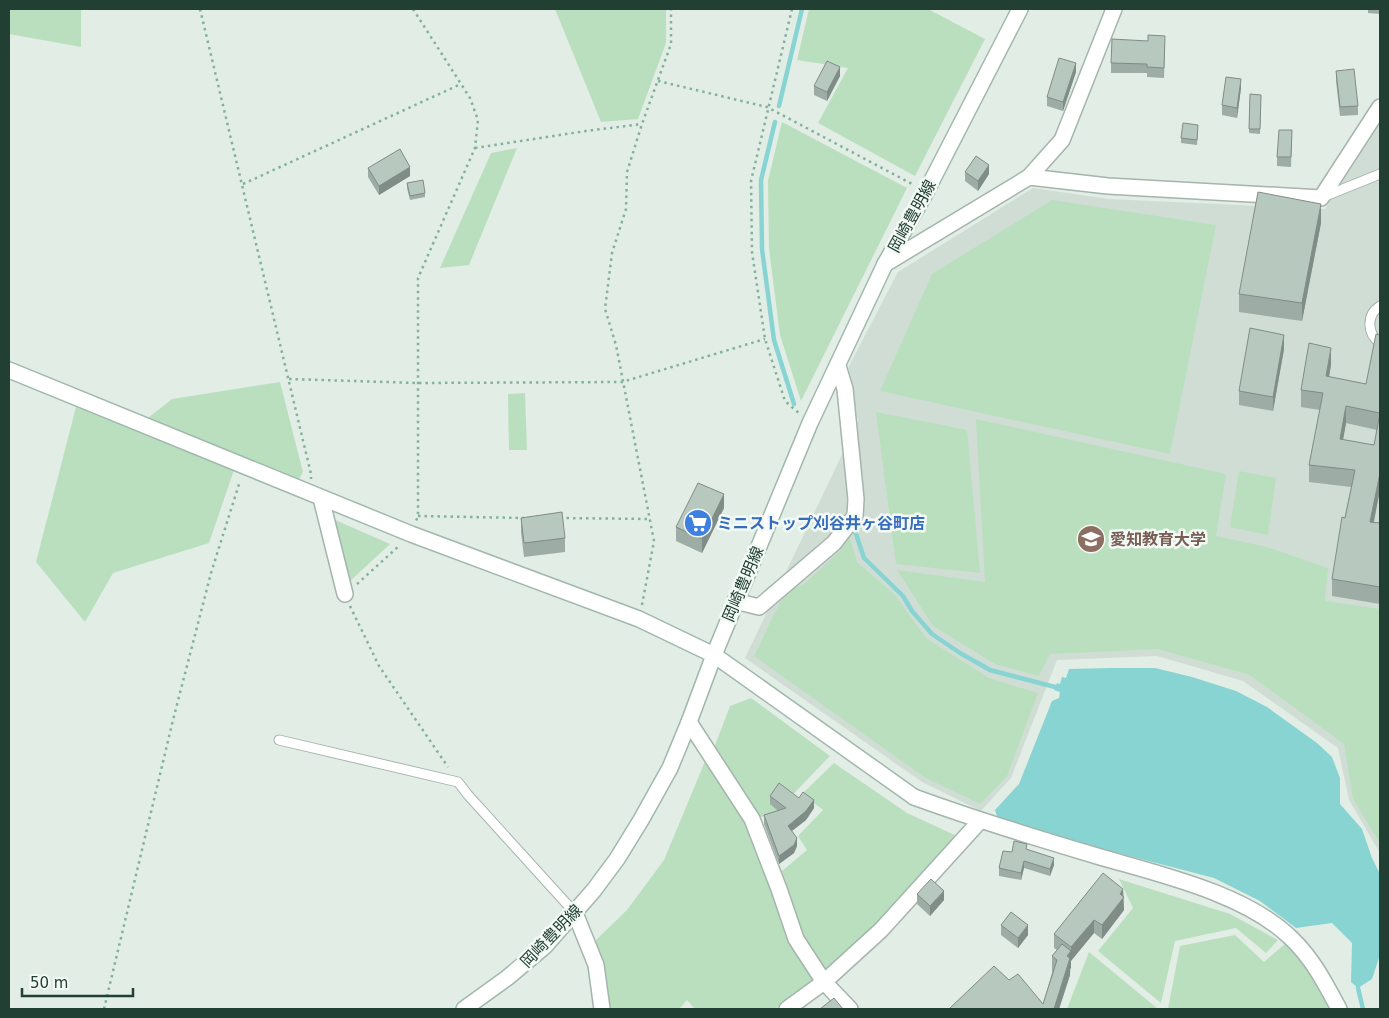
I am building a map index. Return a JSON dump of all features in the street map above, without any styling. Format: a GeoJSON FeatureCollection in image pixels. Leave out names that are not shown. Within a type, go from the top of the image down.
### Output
{"type":"FeatureCollection","features":[{"type":"Feature","properties":{"kind":"street","name":"岡崎豊明線"},"geometry":{"type":"LineString","coordinates":[[464,1009],[524,965],[545,946],[575,912],[617,859],[670,768],[735,601],[810,423],[885,264],[926,192],[1020,9]]}},
{"type":"Feature","properties":{"kind":"street"},"geometry":{"type":"LineString","coordinates":[[885,264],[1028,177],[1062,140],[1114,9]]}},
{"type":"Feature","properties":{"kind":"street"},"geometry":{"type":"LineString","coordinates":[[1028,177],[1108,186],[1321,198],[1380,107]]}},
{"type":"Feature","properties":{"kind":"street"},"geometry":{"type":"LineString","coordinates":[[735,601],[759,607],[834,543],[854,516],[856,498],[845,389],[838,366]]}},
{"type":"Feature","properties":{"kind":"street"},"geometry":{"type":"LineString","coordinates":[[9,370],[411,534],[639,619],[714,655],[914,797],[980,821],[1175,880],[1234,900],[1263,915],[1290,937],[1312,960],[1339,1009]]}},
{"type":"Feature","properties":{"kind":"street"},"geometry":{"type":"LineString","coordinates":[[315,495],[345,594]]}},
{"type":"Feature","properties":{"kind":"street"},"geometry":{"type":"LineString","coordinates":[[689,722],[752,819],[796,939],[824,982],[850,1009]]}},
{"type":"Feature","properties":{"kind":"street"},"geometry":{"type":"LineString","coordinates":[[787,1009],[824,982],[881,930],[980,821]]}},
{"type":"Feature","properties":{"kind":"street"},"geometry":{"type":"LineString","coordinates":[[575,912],[596,965],[602,1009]]}},
{"type":"Feature","properties":{"kind":"lane"},"geometry":{"type":"LineString","coordinates":[[1321,198],[1380,174]]}},
{"type":"Feature","properties":{"kind":"lane"},"geometry":{"type":"LineString","coordinates":[[1380,306],[1372,314],[1370,328],[1372,334],[1380,343]]}},
{"type":"Feature","properties":{"kind":"lane"},"geometry":{"type":"LineString","coordinates":[[279,740],[458,782],[575,912]]}},
{"type":"Feature","properties":{"kind":"path"},"geometry":{"type":"LineString","coordinates":[[200,9],[243,184],[315,495]]}},
{"type":"Feature","properties":{"kind":"path"},"geometry":{"type":"LineString","coordinates":[[412,9],[470,98],[478,120],[475,148],[418,278],[418,516],[411,534],[345,594],[379,666],[458,782]]}},
{"type":"Feature","properties":{"kind":"path"},"geometry":{"type":"LineString","coordinates":[[639,619],[654,541],[616,345],[605,309],[612,253],[626,209],[627,172],[671,44],[671,9]]}},
{"type":"Feature","properties":{"kind":"path"},"geometry":{"type":"LineString","coordinates":[[792,9],[750,181],[752,252],[764,339],[785,401],[810,423]]}},
{"type":"Feature","properties":{"kind":"path"},"geometry":{"type":"LineString","coordinates":[[658,81],[767,107],[926,192]]}},
{"type":"Feature","properties":{"kind":"path"},"geometry":{"type":"LineString","coordinates":[[243,184],[461,84]]}},
{"type":"Feature","properties":{"kind":"path"},"geometry":{"type":"LineString","coordinates":[[475,148],[642,124]]}},
{"type":"Feature","properties":{"kind":"path"},"geometry":{"type":"LineString","coordinates":[[289,379],[417,383],[622,382],[764,339]]}},
{"type":"Feature","properties":{"kind":"path"},"geometry":{"type":"LineString","coordinates":[[104,1009],[173,720],[211,573],[244,467]]}},
{"type":"Feature","properties":{"kind":"path"},"geometry":{"type":"LineString","coordinates":[[418,516],[524,518]]}},
{"type":"Feature","properties":{"kind":"path"},"geometry":{"type":"LineString","coordinates":[[554,518],[650,519]]}},
{"type":"Feature","properties":{"kind":"shaded area","name":"愛知教育大学"},"geometry":{"type":"Polygon","coordinates":[[[1380,124],[1380,853],[1349,800],[1338,748],[1243,681],[1157,656],[1057,660],[1011,778],[981,811],[922,782],[745,658],[858,421],[848,368],[898,272],[1033,188],[1109,199],[1325,209],[1380,124]]]}},
{"type":"Feature","properties":{"kind":"green space"},"geometry":{"type":"Polygon","coordinates":[[[9,9],[81,9],[81,47],[9,34],[9,9]]]}},
{"type":"Feature","properties":{"kind":"green space"},"geometry":{"type":"Polygon","coordinates":[[[555,9],[666,9],[666,43],[638,119],[601,122],[555,9]]]}},
{"type":"Feature","properties":{"kind":"green space"},"geometry":{"type":"Polygon","coordinates":[[[809,9],[928,9],[985,39],[915,176],[818,123],[848,68],[797,60],[809,9]]]}},
{"type":"Feature","properties":{"kind":"green space"},"geometry":{"type":"Polygon","coordinates":[[[782,122],[907,188],[801,401],[780,335],[769,249],[768,181],[782,122]]]}},
{"type":"Feature","properties":{"kind":"green space"},"geometry":{"type":"Polygon","coordinates":[[[517,148],[469,265],[440,268],[491,153],[517,148]]]}},
{"type":"Feature","properties":{"kind":"green space"},"geometry":{"type":"Polygon","coordinates":[[[1052,200],[1216,225],[1170,454],[880,391],[932,274],[1052,200]]]}},
{"type":"Feature","properties":{"kind":"green space"},"geometry":{"type":"Polygon","coordinates":[[[280,382],[303,472],[299,479],[148,418],[172,399],[280,382]]]}},
{"type":"Feature","properties":{"kind":"green space"},"geometry":{"type":"Polygon","coordinates":[[[525,393],[527,450],[509,450],[508,394],[525,393]]]}},
{"type":"Feature","properties":{"kind":"green space"},"geometry":{"type":"Polygon","coordinates":[[[76,407],[234,470],[209,543],[113,573],[85,622],[36,562],[76,407]]]}},
{"type":"Feature","properties":{"kind":"green space"},"geometry":{"type":"Polygon","coordinates":[[[876,412],[967,430],[980,573],[896,564],[876,412]]]}},
{"type":"Feature","properties":{"kind":"green space"},"geometry":{"type":"Polygon","coordinates":[[[976,419],[1226,474],[1216,536],[1267,547],[1328,568],[1325,601],[1380,609],[1380,843],[1353,799],[1344,744],[1250,675],[1158,649],[1050,654],[1039,676],[995,664],[933,626],[897,570],[985,582],[976,419]]]}},
{"type":"Feature","properties":{"kind":"green space"},"geometry":{"type":"Polygon","coordinates":[[[1239,471],[1276,478],[1268,535],[1230,527],[1239,471]]]}},
{"type":"Feature","properties":{"kind":"green space"},"geometry":{"type":"Polygon","coordinates":[[[333,519],[390,544],[348,583],[333,519]]]}},
{"type":"Feature","properties":{"kind":"green space"},"geometry":{"type":"Polygon","coordinates":[[[849,535],[857,562],[895,595],[926,638],[989,678],[1038,693],[1007,776],[980,804],[924,777],[754,656],[786,590],[803,585],[841,550],[849,535]]]}},
{"type":"Feature","properties":{"kind":"green space"},"geometry":{"type":"Polygon","coordinates":[[[751,698],[830,756],[772,816],[758,817],[714,748],[730,706],[751,698]]]}},
{"type":"Feature","properties":{"kind":"green space"},"geometry":{"type":"Polygon","coordinates":[[[706,759],[747,824],[789,940],[815,980],[775,1009],[695,1009],[687,1000],[679,1009],[610,1009],[604,962],[595,941],[627,910],[664,860],[706,759]]]}},
{"type":"Feature","properties":{"kind":"green space"},"geometry":{"type":"Polygon","coordinates":[[[834,763],[907,813],[957,836],[878,924],[825,971],[803,936],[782,871],[807,850],[798,836],[823,810],[802,794],[834,763]]]}},
{"type":"Feature","properties":{"kind":"green space"},"geometry":{"type":"Polygon","coordinates":[[[1119,879],[1230,914],[1278,940],[1266,953],[1236,928],[1175,941],[1161,1003],[1098,951],[1133,908],[1119,879]]]}},
{"type":"Feature","properties":{"kind":"green space"},"geometry":{"type":"Polygon","coordinates":[[[1235,935],[1264,962],[1286,943],[1306,967],[1329,1009],[1168,1009],[1180,946],[1235,935]]]}},
{"type":"Feature","properties":{"kind":"green space"},"geometry":{"type":"Polygon","coordinates":[[[1089,952],[1158,1009],[1067,1009],[1089,952]]]}},
{"type":"Feature","properties":{"kind":"water"},"geometry":{"type":"Polygon","coordinates":[[[1155,668],[1236,691],[1267,707],[1317,743],[1332,757],[1340,778],[1340,804],[1362,829],[1380,874],[1380,955],[1372,979],[1358,988],[1351,982],[1352,943],[1332,923],[1296,928],[1260,901],[1214,878],[999,822],[995,810],[1019,784],[1052,701],[1059,698],[1060,692],[1054,690],[1057,683],[1060,684],[1062,677],[1066,678],[1069,669],[1155,668]]]}},
{"type":"Feature","properties":{"kind":"building"},"geometry":{"type":"Polygon","coordinates":[[[1148,35],[1165,36],[1164,68],[1147,67],[1147,64],[1111,63],[1112,39],[1148,41],[1148,35]]]}},
{"type":"Feature","properties":{"kind":"building"},"geometry":{"type":"Polygon","coordinates":[[[1059,58],[1076,63],[1063,102],[1047,97],[1059,58]]]}},
{"type":"Feature","properties":{"kind":"building"},"geometry":{"type":"Polygon","coordinates":[[[827,61],[840,67],[827,92],[814,86],[827,61]]]}},
{"type":"Feature","properties":{"kind":"building"},"geometry":{"type":"Polygon","coordinates":[[[1354,69],[1358,106],[1340,107],[1336,71],[1354,69]]]}},
{"type":"Feature","properties":{"kind":"building"},"geometry":{"type":"Polygon","coordinates":[[[1226,77],[1241,79],[1237,108],[1222,105],[1226,77]]]}},
{"type":"Feature","properties":{"kind":"building"},"geometry":{"type":"Polygon","coordinates":[[[1250,94],[1261,95],[1260,129],[1249,129],[1250,94]]]}},
{"type":"Feature","properties":{"kind":"building"},"geometry":{"type":"Polygon","coordinates":[[[1183,123],[1198,125],[1197,140],[1181,138],[1183,123]]]}},
{"type":"Feature","properties":{"kind":"building"},"geometry":{"type":"Polygon","coordinates":[[[1279,130],[1292,130],[1291,157],[1277,157],[1279,130]]]}},
{"type":"Feature","properties":{"kind":"building"},"geometry":{"type":"Polygon","coordinates":[[[400,149],[410,167],[379,186],[368,168],[400,149]]]}},
{"type":"Feature","properties":{"kind":"building"},"geometry":{"type":"Polygon","coordinates":[[[976,156],[989,165],[978,181],[965,172],[976,156]]]}},
{"type":"Feature","properties":{"kind":"building"},"geometry":{"type":"Polygon","coordinates":[[[423,180],[425,193],[410,196],[407,183],[423,180]]]}},
{"type":"Feature","properties":{"kind":"building"},"geometry":{"type":"Polygon","coordinates":[[[1258,192],[1321,204],[1302,303],[1239,294],[1258,192]]]}},
{"type":"Feature","properties":{"kind":"building"},"geometry":{"type":"Polygon","coordinates":[[[1250,328],[1284,335],[1273,397],[1239,391],[1250,328]]]}},
{"type":"Feature","properties":{"kind":"building"},"geometry":{"type":"Polygon","coordinates":[[[1376,334],[1380,335],[1380,413],[1380,473],[1370,522],[1380,523],[1380,587],[1332,579],[1342,517],[1345,518],[1355,470],[1309,465],[1323,393],[1301,390],[1309,343],[1331,348],[1326,376],[1366,384],[1376,334]],[[1346,406],[1340,439],[1374,445],[1380,413],[1346,406]]]}},
{"type":"Feature","properties":{"kind":"building"},"geometry":{"type":"Polygon","coordinates":[[[698,483],[724,494],[702,539],[676,527],[698,483]]]}},
{"type":"Feature","properties":{"kind":"building"},"geometry":{"type":"Polygon","coordinates":[[[562,512],[565,538],[524,543],[521,518],[562,512]]]}},
{"type":"Feature","properties":{"kind":"building"},"geometry":{"type":"Polygon","coordinates":[[[779,783],[799,798],[803,792],[814,800],[806,811],[788,826],[797,838],[794,845],[779,856],[764,815],[786,808],[770,796],[779,783]]]}},
{"type":"Feature","properties":{"kind":"building"},"geometry":{"type":"Polygon","coordinates":[[[1014,841],[1027,844],[1026,849],[1054,858],[1050,869],[1024,861],[1021,873],[999,868],[1003,851],[1012,852],[1014,841]]]}},
{"type":"Feature","properties":{"kind":"building"},"geometry":{"type":"Polygon","coordinates":[[[1103,873],[1123,889],[1120,894],[1124,897],[1102,925],[1094,920],[1071,947],[1054,934],[1103,873]]]}},
{"type":"Feature","properties":{"kind":"building"},"geometry":{"type":"Polygon","coordinates":[[[931,879],[944,891],[930,906],[917,894],[931,879]]]}},
{"type":"Feature","properties":{"kind":"building"},"geometry":{"type":"Polygon","coordinates":[[[1011,912],[1028,925],[1018,938],[1001,925],[1011,912]]]}},
{"type":"Feature","properties":{"kind":"building"},"geometry":{"type":"Polygon","coordinates":[[[1062,944],[1071,951],[1067,956],[1070,958],[1054,1009],[949,1009],[994,966],[1009,980],[1018,974],[1043,1004],[1057,960],[1052,956],[1062,944]]]}},
{"type":"Feature","properties":{"kind":"building"},"geometry":{"type":"Polygon","coordinates":[[[834,998],[843,1009],[820,1009],[834,998]]]}},
{"type":"Feature","properties":{"kind":"waterway"},"geometry":{"type":"LineString","coordinates":[[779,106],[802,9]]}},
{"type":"Feature","properties":{"kind":"waterway"},"geometry":{"type":"LineString","coordinates":[[775,122],[761,180],[762,249],[774,340],[794,404]]}},
{"type":"Feature","properties":{"kind":"waterway"},"geometry":{"type":"LineString","coordinates":[[853,525],[864,558],[903,596],[912,611],[932,634],[990,670],[1055,687]]}},
{"type":"Feature","properties":{"kind":"waterway"},"geometry":{"type":"LineString","coordinates":[[1358,988],[1363,1009]]}},
{"type":"Feature","properties":{"kind":"place","name":"ミニストップ刈谷井ヶ谷町店"},"geometry":{"type":"Point","coordinates":[698,523]}},
{"type":"Feature","properties":{"kind":"place","name":"愛知教育大学"},"geometry":{"type":"Point","coordinates":[1091,539]}}]}
